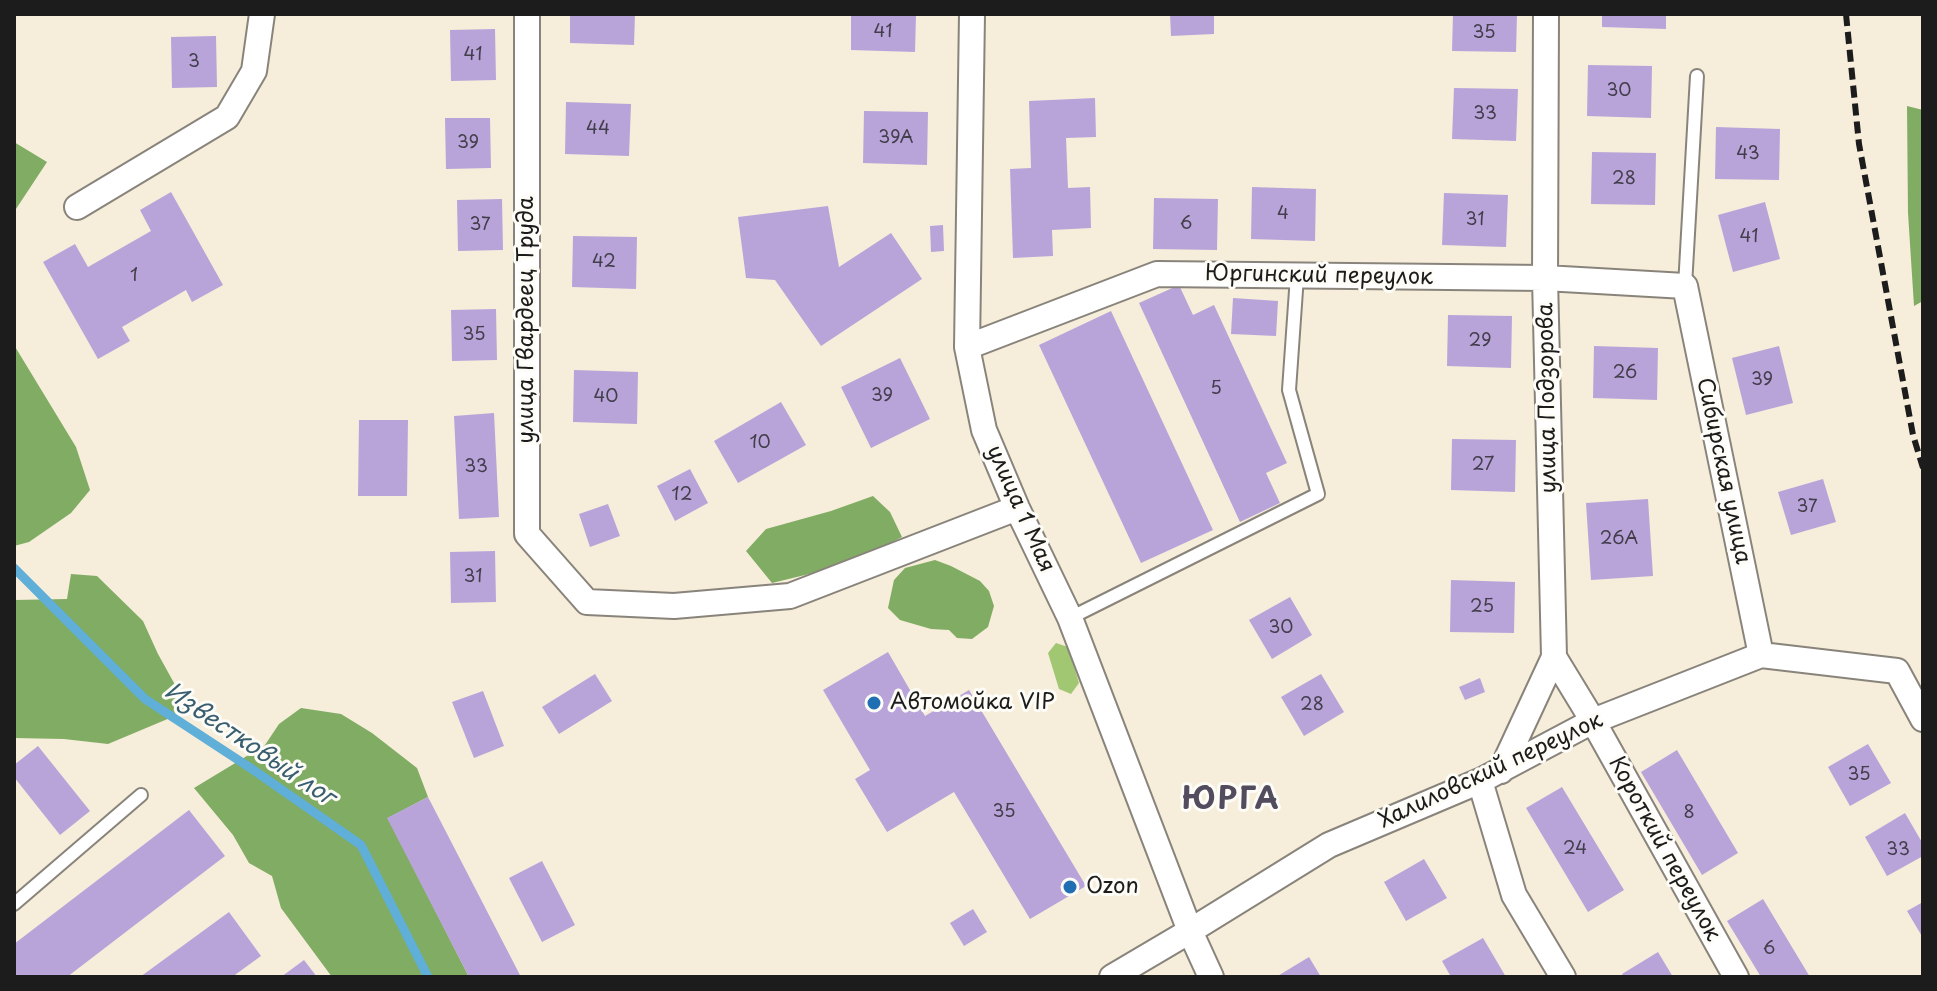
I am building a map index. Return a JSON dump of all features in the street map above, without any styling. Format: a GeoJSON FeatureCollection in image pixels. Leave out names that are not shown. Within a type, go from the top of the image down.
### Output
{"type":"FeatureCollection","features":[{"type":"Feature","properties":{"kind":"street"},"geometry":{"type":"LineString","coordinates":[[77,207],[227,117],[254,71],[262,14]]}},
{"type":"Feature","properties":{"kind":"street","name":"улица Гвардеец Труда"},"geometry":{"type":"LineString","coordinates":[[527,14],[527,534],[587,602],[674,606],[790,596],[1017,508]]}},
{"type":"Feature","properties":{"kind":"street","name":"улица 1 Мая"},"geometry":{"type":"LineString","coordinates":[[972,14],[967,347],[984,430],[1017,508],[1070,618],[1190,931],[1211,977]]}},
{"type":"Feature","properties":{"kind":"street","name":"улица Подзорова"},"geometry":{"type":"LineString","coordinates":[[1490,776],[1554,657],[1545,278],[1546,14]]}},
{"type":"Feature","properties":{"kind":"street","name":"Юргинский переулок"},"geometry":{"type":"LineString","coordinates":[[967,347],[1157,274],[1545,278],[1685,286]]}},
{"type":"Feature","properties":{"kind":"street","name":"Сибирская улица"},"geometry":{"type":"LineString","coordinates":[[1685,286],[1761,655]]}},
{"type":"Feature","properties":{"kind":"street","name":"Халиловский переулок"},"geometry":{"type":"LineString","coordinates":[[1112,977],[1329,845],[1490,776],[1593,721],[1761,655],[1897,671],[1923,719]]}},
{"type":"Feature","properties":{"kind":"street","name":"Короткий переулок"},"geometry":{"type":"LineString","coordinates":[[1554,657],[1736,977]]}},
{"type":"Feature","properties":{"kind":"street"},"geometry":{"type":"LineString","coordinates":[[1490,776],[1514,895],[1563,977]]}},
{"type":"Feature","properties":{"kind":"lane"},"geometry":{"type":"LineString","coordinates":[[1685,286],[1697,76]]}},
{"type":"Feature","properties":{"kind":"lane"},"geometry":{"type":"LineString","coordinates":[[1070,618],[1318,494],[1289,390],[1297,276]]}},
{"type":"Feature","properties":{"kind":"lane"},"geometry":{"type":"LineString","coordinates":[[14,904],[141,795]]}},
{"type":"Feature","properties":{"kind":"green space"},"geometry":{"type":"Polygon","coordinates":[[[1907,106],[1923,110],[1923,301],[1914,306],[1908,213],[1907,106]]]}},
{"type":"Feature","properties":{"kind":"green space"},"geometry":{"type":"Polygon","coordinates":[[[14,142],[47,162],[14,212],[14,142]]]}},
{"type":"Feature","properties":{"kind":"green space"},"geometry":{"type":"Polygon","coordinates":[[[14,345],[76,447],[90,490],[71,513],[29,542],[14,546],[14,345]]]}},
{"type":"Feature","properties":{"kind":"green space"},"geometry":{"type":"Polygon","coordinates":[[[873,496],[890,512],[902,537],[850,564],[772,583],[746,551],[766,529],[873,496]]]}},
{"type":"Feature","properties":{"kind":"green space"},"geometry":{"type":"Polygon","coordinates":[[[935,560],[980,581],[989,591],[994,606],[988,627],[972,639],[957,638],[949,630],[931,629],[900,620],[888,608],[894,580],[905,568],[935,560]]]}},
{"type":"Feature","properties":{"kind":"green space"},"geometry":{"type":"Polygon","coordinates":[[[71,574],[97,576],[143,621],[189,710],[108,744],[14,738],[14,600],[67,599],[71,574]]]}},
{"type":"Feature","properties":{"kind":"green space"},"geometry":{"type":"Polygon","coordinates":[[[1056,643],[1068,647],[1079,683],[1071,694],[1059,689],[1048,653],[1056,643]]]}},
{"type":"Feature","properties":{"kind":"green space"},"geometry":{"type":"Polygon","coordinates":[[[301,708],[341,714],[372,733],[417,768],[428,797],[388,818],[469,977],[332,977],[281,908],[272,876],[249,863],[233,835],[194,788],[265,745],[279,724],[301,708]]]}},
{"type":"Feature","properties":{"kind":"building"},"geometry":{"type":"Polygon","coordinates":[[[570,14],[635,14],[634,45],[570,43],[570,14]]]}},
{"type":"Feature","properties":{"kind":"building"},"geometry":{"type":"Polygon","coordinates":[[[851,14],[916,14],[915,52],[851,50],[851,14]]]}},
{"type":"Feature","properties":{"kind":"building"},"geometry":{"type":"Polygon","coordinates":[[[1170,14],[1214,14],[1214,34],[1171,36],[1170,14]]]}},
{"type":"Feature","properties":{"kind":"building"},"geometry":{"type":"Polygon","coordinates":[[[1453,14],[1517,14],[1516,52],[1452,51],[1453,14]]]}},
{"type":"Feature","properties":{"kind":"building"},"geometry":{"type":"Polygon","coordinates":[[[1602,14],[1666,14],[1666,29],[1602,27],[1602,14]]]}},
{"type":"Feature","properties":{"kind":"building"},"geometry":{"type":"Polygon","coordinates":[[[495,29],[496,80],[451,81],[450,30],[495,29]]]}},
{"type":"Feature","properties":{"kind":"building"},"geometry":{"type":"Polygon","coordinates":[[[216,36],[217,87],[172,88],[171,37],[216,36]]]}},
{"type":"Feature","properties":{"kind":"building"},"geometry":{"type":"Polygon","coordinates":[[[1588,65],[1652,66],[1651,118],[1587,116],[1588,65]]]}},
{"type":"Feature","properties":{"kind":"building"},"geometry":{"type":"Polygon","coordinates":[[[1454,88],[1518,89],[1516,141],[1452,139],[1454,88]]]}},
{"type":"Feature","properties":{"kind":"building"},"geometry":{"type":"Polygon","coordinates":[[[1095,98],[1096,137],[1066,138],[1068,188],[1090,187],[1091,228],[1052,230],[1053,256],[1013,258],[1010,169],[1031,168],[1029,101],[1095,98]]]}},
{"type":"Feature","properties":{"kind":"building"},"geometry":{"type":"Polygon","coordinates":[[[566,102],[631,104],[629,156],[565,154],[566,102]]]}},
{"type":"Feature","properties":{"kind":"building"},"geometry":{"type":"Polygon","coordinates":[[[864,111],[928,112],[927,165],[863,163],[864,111]]]}},
{"type":"Feature","properties":{"kind":"building"},"geometry":{"type":"Polygon","coordinates":[[[445,118],[490,118],[491,168],[446,169],[445,118]]]}},
{"type":"Feature","properties":{"kind":"building"},"geometry":{"type":"Polygon","coordinates":[[[1716,127],[1780,129],[1779,180],[1715,179],[1716,127]]]}},
{"type":"Feature","properties":{"kind":"building"},"geometry":{"type":"Polygon","coordinates":[[[1592,152],[1656,153],[1655,205],[1591,204],[1592,152]]]}},
{"type":"Feature","properties":{"kind":"building"},"geometry":{"type":"Polygon","coordinates":[[[1252,187],[1316,189],[1315,241],[1251,239],[1252,187]]]}},
{"type":"Feature","properties":{"kind":"building"},"geometry":{"type":"Polygon","coordinates":[[[171,192],[223,285],[192,302],[186,290],[122,327],[130,341],[98,359],[43,262],[75,244],[88,267],[151,231],[140,210],[171,192]]]}},
{"type":"Feature","properties":{"kind":"building"},"geometry":{"type":"Polygon","coordinates":[[[1444,193],[1508,195],[1506,247],[1442,245],[1444,193]]]}},
{"type":"Feature","properties":{"kind":"building"},"geometry":{"type":"Polygon","coordinates":[[[1154,198],[1218,199],[1217,250],[1153,249],[1154,198]]]}},
{"type":"Feature","properties":{"kind":"building"},"geometry":{"type":"Polygon","coordinates":[[[502,199],[503,250],[458,251],[457,200],[502,199]]]}},
{"type":"Feature","properties":{"kind":"building"},"geometry":{"type":"Polygon","coordinates":[[[1765,202],[1780,259],[1733,272],[1718,215],[1765,202]]]}},
{"type":"Feature","properties":{"kind":"building"},"geometry":{"type":"Polygon","coordinates":[[[828,206],[839,267],[891,233],[922,279],[821,346],[775,280],[746,278],[738,217],[828,206]]]}},
{"type":"Feature","properties":{"kind":"building"},"geometry":{"type":"Polygon","coordinates":[[[943,225],[944,251],[931,252],[930,226],[943,225]]]}},
{"type":"Feature","properties":{"kind":"building"},"geometry":{"type":"Polygon","coordinates":[[[573,236],[637,237],[636,289],[572,287],[573,236]]]}},
{"type":"Feature","properties":{"kind":"building"},"geometry":{"type":"Polygon","coordinates":[[[1179,285],[1193,315],[1214,305],[1287,463],[1266,473],[1280,503],[1240,522],[1139,303],[1179,285]]]}},
{"type":"Feature","properties":{"kind":"building"},"geometry":{"type":"Polygon","coordinates":[[[1233,298],[1278,301],[1276,336],[1231,334],[1233,298]]]}},
{"type":"Feature","properties":{"kind":"building"},"geometry":{"type":"Polygon","coordinates":[[[496,309],[497,360],[452,361],[451,310],[496,309]]]}},
{"type":"Feature","properties":{"kind":"building"},"geometry":{"type":"Polygon","coordinates":[[[1111,311],[1213,530],[1141,563],[1039,345],[1111,311]]]}},
{"type":"Feature","properties":{"kind":"building"},"geometry":{"type":"Polygon","coordinates":[[[1448,315],[1512,316],[1511,368],[1447,366],[1448,315]]]}},
{"type":"Feature","properties":{"kind":"building"},"geometry":{"type":"Polygon","coordinates":[[[1594,346],[1658,348],[1657,400],[1593,398],[1594,346]]]}},
{"type":"Feature","properties":{"kind":"building"},"geometry":{"type":"Polygon","coordinates":[[[1779,346],[1793,403],[1746,415],[1732,358],[1779,346]]]}},
{"type":"Feature","properties":{"kind":"building"},"geometry":{"type":"Polygon","coordinates":[[[900,358],[930,419],[871,448],[841,387],[900,358]]]}},
{"type":"Feature","properties":{"kind":"building"},"geometry":{"type":"Polygon","coordinates":[[[574,370],[638,372],[637,424],[573,422],[574,370]]]}},
{"type":"Feature","properties":{"kind":"building"},"geometry":{"type":"Polygon","coordinates":[[[781,402],[806,445],[738,483],[714,441],[781,402]]]}},
{"type":"Feature","properties":{"kind":"building"},"geometry":{"type":"Polygon","coordinates":[[[494,413],[499,517],[459,519],[454,416],[494,413]]]}},
{"type":"Feature","properties":{"kind":"building"},"geometry":{"type":"Polygon","coordinates":[[[359,420],[408,420],[407,496],[358,496],[359,420]]]}},
{"type":"Feature","properties":{"kind":"building"},"geometry":{"type":"Polygon","coordinates":[[[1452,439],[1516,440],[1515,492],[1451,490],[1452,439]]]}},
{"type":"Feature","properties":{"kind":"building"},"geometry":{"type":"Polygon","coordinates":[[[690,469],[708,503],[675,521],[657,486],[690,469]]]}},
{"type":"Feature","properties":{"kind":"building"},"geometry":{"type":"Polygon","coordinates":[[[1823,479],[1836,522],[1791,535],[1778,492],[1823,479]]]}},
{"type":"Feature","properties":{"kind":"building"},"geometry":{"type":"Polygon","coordinates":[[[1648,499],[1653,576],[1591,580],[1586,503],[1648,499]]]}},
{"type":"Feature","properties":{"kind":"building"},"geometry":{"type":"Polygon","coordinates":[[[608,504],[620,536],[590,547],[579,514],[608,504]]]}},
{"type":"Feature","properties":{"kind":"building"},"geometry":{"type":"Polygon","coordinates":[[[495,551],[496,602],[451,603],[450,552],[495,551]]]}},
{"type":"Feature","properties":{"kind":"building"},"geometry":{"type":"Polygon","coordinates":[[[1451,580],[1515,582],[1514,633],[1450,632],[1451,580]]]}},
{"type":"Feature","properties":{"kind":"building"},"geometry":{"type":"Polygon","coordinates":[[[1290,597],[1312,635],[1272,659],[1249,620],[1290,597]]]}},
{"type":"Feature","properties":{"kind":"building"},"geometry":{"type":"Polygon","coordinates":[[[888,652],[925,716],[969,690],[1086,886],[1030,919],[954,792],[887,832],[855,779],[870,770],[823,690],[888,652]]]}},
{"type":"Feature","properties":{"kind":"building"},"geometry":{"type":"Polygon","coordinates":[[[595,674],[612,701],[559,734],[542,707],[595,674]]]}},
{"type":"Feature","properties":{"kind":"building"},"geometry":{"type":"Polygon","coordinates":[[[1321,674],[1344,712],[1304,736],[1281,697],[1321,674]]]}},
{"type":"Feature","properties":{"kind":"building"},"geometry":{"type":"Polygon","coordinates":[[[1480,678],[1485,692],[1465,700],[1459,687],[1480,678]]]}},
{"type":"Feature","properties":{"kind":"building"},"geometry":{"type":"Polygon","coordinates":[[[483,691],[504,746],[474,758],[452,702],[483,691]]]}},
{"type":"Feature","properties":{"kind":"building"},"geometry":{"type":"Polygon","coordinates":[[[1868,744],[1891,783],[1850,806],[1828,767],[1868,744]]]}},
{"type":"Feature","properties":{"kind":"building"},"geometry":{"type":"Polygon","coordinates":[[[38,746],[90,811],[60,835],[14,777],[14,765],[38,746]]]}},
{"type":"Feature","properties":{"kind":"building"},"geometry":{"type":"Polygon","coordinates":[[[1677,750],[1738,853],[1702,875],[1641,772],[1677,750]]]}},
{"type":"Feature","properties":{"kind":"building"},"geometry":{"type":"Polygon","coordinates":[[[1562,787],[1624,890],[1588,912],[1526,808],[1562,787]]]}},
{"type":"Feature","properties":{"kind":"building"},"geometry":{"type":"Polygon","coordinates":[[[428,797],[521,977],[469,977],[387,818],[428,797]]]}},
{"type":"Feature","properties":{"kind":"building"},"geometry":{"type":"Polygon","coordinates":[[[189,810],[225,856],[67,977],[14,977],[14,944],[189,810]]]}},
{"type":"Feature","properties":{"kind":"building"},"geometry":{"type":"Polygon","coordinates":[[[1905,813],[1923,844],[1923,856],[1887,876],[1865,837],[1905,813]]]}},
{"type":"Feature","properties":{"kind":"building"},"geometry":{"type":"Polygon","coordinates":[[[1424,859],[1447,898],[1406,921],[1384,882],[1424,859]]]}},
{"type":"Feature","properties":{"kind":"building"},"geometry":{"type":"Polygon","coordinates":[[[542,861],[575,925],[542,942],[509,878],[542,861]]]}},
{"type":"Feature","properties":{"kind":"building"},"geometry":{"type":"Polygon","coordinates":[[[1763,899],[1810,977],[1761,977],[1727,921],[1763,899]]]}},
{"type":"Feature","properties":{"kind":"building"},"geometry":{"type":"Polygon","coordinates":[[[1923,902],[1923,938],[1907,911],[1923,902]]]}},
{"type":"Feature","properties":{"kind":"building"},"geometry":{"type":"Polygon","coordinates":[[[973,909],[987,932],[964,946],[950,923],[973,909]]]}},
{"type":"Feature","properties":{"kind":"building"},"geometry":{"type":"Polygon","coordinates":[[[229,912],[261,956],[232,977],[140,977],[229,912]]]}},
{"type":"Feature","properties":{"kind":"building"},"geometry":{"type":"Polygon","coordinates":[[[1483,938],[1506,977],[1451,977],[1442,961],[1483,938]]]}},
{"type":"Feature","properties":{"kind":"building"},"geometry":{"type":"Polygon","coordinates":[[[1658,952],[1673,977],[1624,977],[1622,974],[1658,952]]]}},
{"type":"Feature","properties":{"kind":"building"},"geometry":{"type":"Polygon","coordinates":[[[1309,957],[1321,977],[1276,977],[1309,957]]]}},
{"type":"Feature","properties":{"kind":"building"},"geometry":{"type":"Polygon","coordinates":[[[304,960],[317,977],[281,977],[304,960]]]}},
{"type":"Feature","properties":{"kind":"waterway","name":"Известковый лог"},"geometry":{"type":"LineString","coordinates":[[14,568],[145,699],[361,845],[428,977]]}},
{"type":"Feature","properties":{"kind":"railway"},"geometry":{"type":"LineString","coordinates":[[1846,14],[1859,144],[1913,435],[1923,468]]}},
{"type":"Feature","properties":{"kind":"place","name":"Автомойка VIP"},"geometry":{"type":"Point","coordinates":[874,703]}},
{"type":"Feature","properties":{"kind":"place","name":"Ozon"},"geometry":{"type":"Point","coordinates":[1070,887]}},
{"type":"Feature","properties":{"kind":"district","name":"ЮРГА"},"geometry":{"type":"Point","coordinates":[1231,801]}}]}
